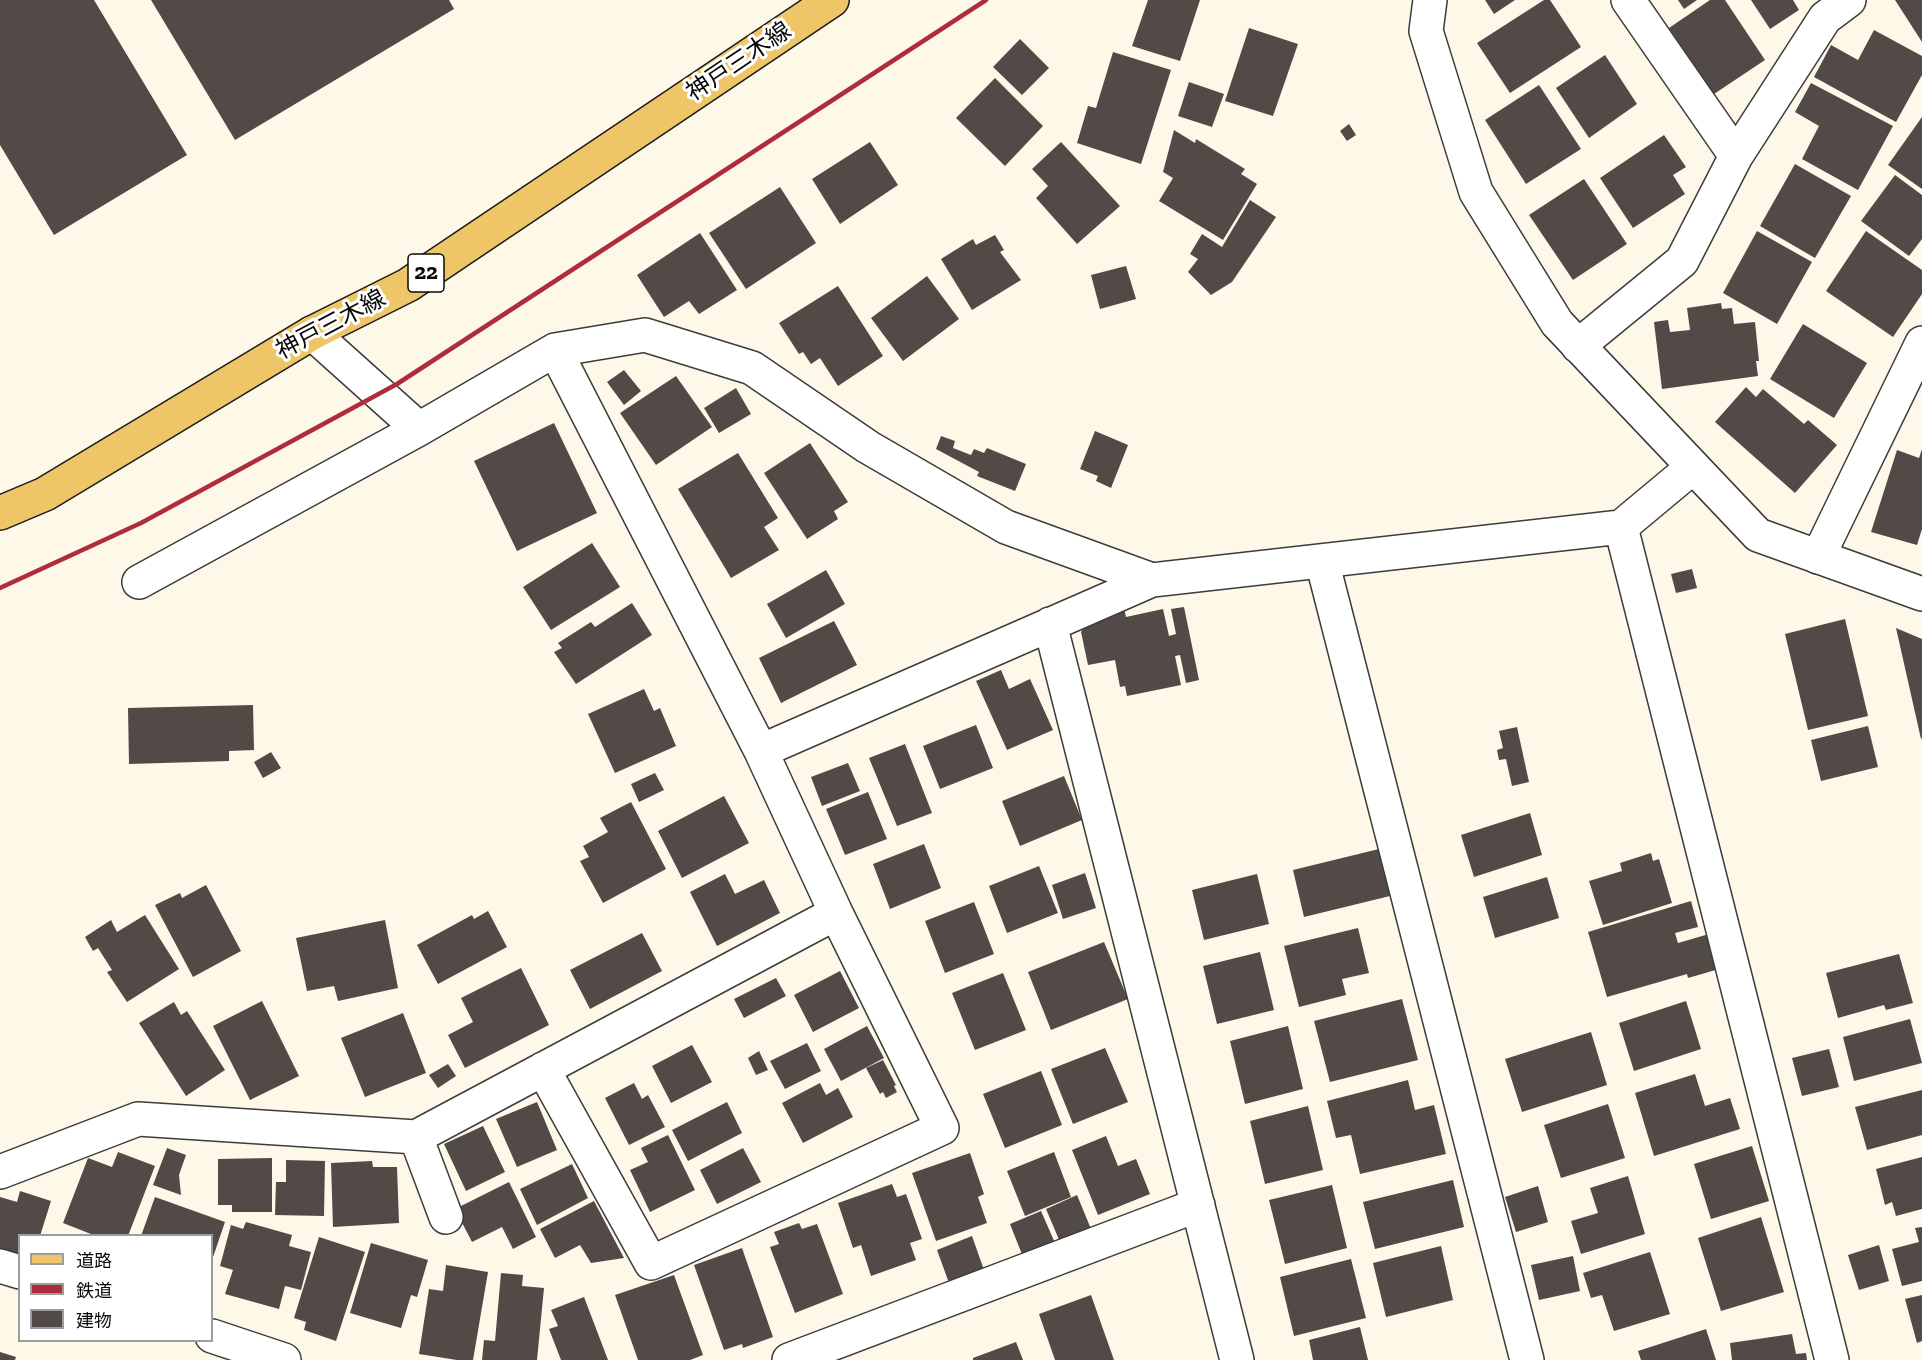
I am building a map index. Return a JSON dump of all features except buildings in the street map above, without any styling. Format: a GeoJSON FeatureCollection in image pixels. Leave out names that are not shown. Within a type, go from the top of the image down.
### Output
{"type":"FeatureCollection","features":[{"type":"Feature","properties":{"kind":"main road","name":"神戸三木線"},"geometry":{"type":"LineString","coordinates":[[0,513],[45,494],[312,333],[408,285],[832,0]]}},
{"type":"Feature","properties":{"kind":"street"},"geometry":{"type":"LineString","coordinates":[[1430,0],[1426,31],[1476,192],[1557,323],[1758,535],[1922,594]]}},
{"type":"Feature","properties":{"kind":"street"},"geometry":{"type":"LineString","coordinates":[[1628,0],[1736,156]]}},
{"type":"Feature","properties":{"kind":"street"},"geometry":{"type":"LineString","coordinates":[[1578,346],[1682,261],[1736,156],[1825,18],[1849,0]]}},
{"type":"Feature","properties":{"kind":"street"},"geometry":{"type":"LineString","coordinates":[[312,333],[419,429]]}},
{"type":"Feature","properties":{"kind":"street"},"geometry":{"type":"LineString","coordinates":[[139,582],[419,429],[555,350],[645,335],[752,368],[868,447],[1006,527],[1152,580]]}},
{"type":"Feature","properties":{"kind":"street"},"geometry":{"type":"LineString","coordinates":[[1818,557],[1922,343]]}},
{"type":"Feature","properties":{"kind":"street"},"geometry":{"type":"LineString","coordinates":[[543,1069],[651,1263],[942,1128],[836,913],[760,751],[555,350]]}},
{"type":"Feature","properties":{"kind":"street"},"geometry":{"type":"LineString","coordinates":[[760,751],[1152,580],[1621,527],[1693,467]]}},
{"type":"Feature","properties":{"kind":"street"},"geometry":{"type":"LineString","coordinates":[[1621,527],[1832,1360]]}},
{"type":"Feature","properties":{"kind":"street"},"geometry":{"type":"LineString","coordinates":[[1322,561],[1527,1360]]}},
{"type":"Feature","properties":{"kind":"street"},"geometry":{"type":"LineString","coordinates":[[1050,624],[1237,1360]]}},
{"type":"Feature","properties":{"kind":"street"},"geometry":{"type":"LineString","coordinates":[[0,1172],[138,1119],[416,1137],[836,913]]}},
{"type":"Feature","properties":{"kind":"street"},"geometry":{"type":"LineString","coordinates":[[416,1137],[446,1217]]}},
{"type":"Feature","properties":{"kind":"street"},"geometry":{"type":"LineString","coordinates":[[789,1360],[1198,1204]]}},
{"type":"Feature","properties":{"kind":"street"},"geometry":{"type":"LineString","coordinates":[[0,1266],[18,1271]]}},
{"type":"Feature","properties":{"kind":"street"},"geometry":{"type":"LineString","coordinates":[[213,1336],[284,1360]]}},
{"type":"Feature","properties":{"kind":"railway"},"geometry":{"type":"LineString","coordinates":[[0,588],[141,523],[397,384],[986,0]]}}]}
